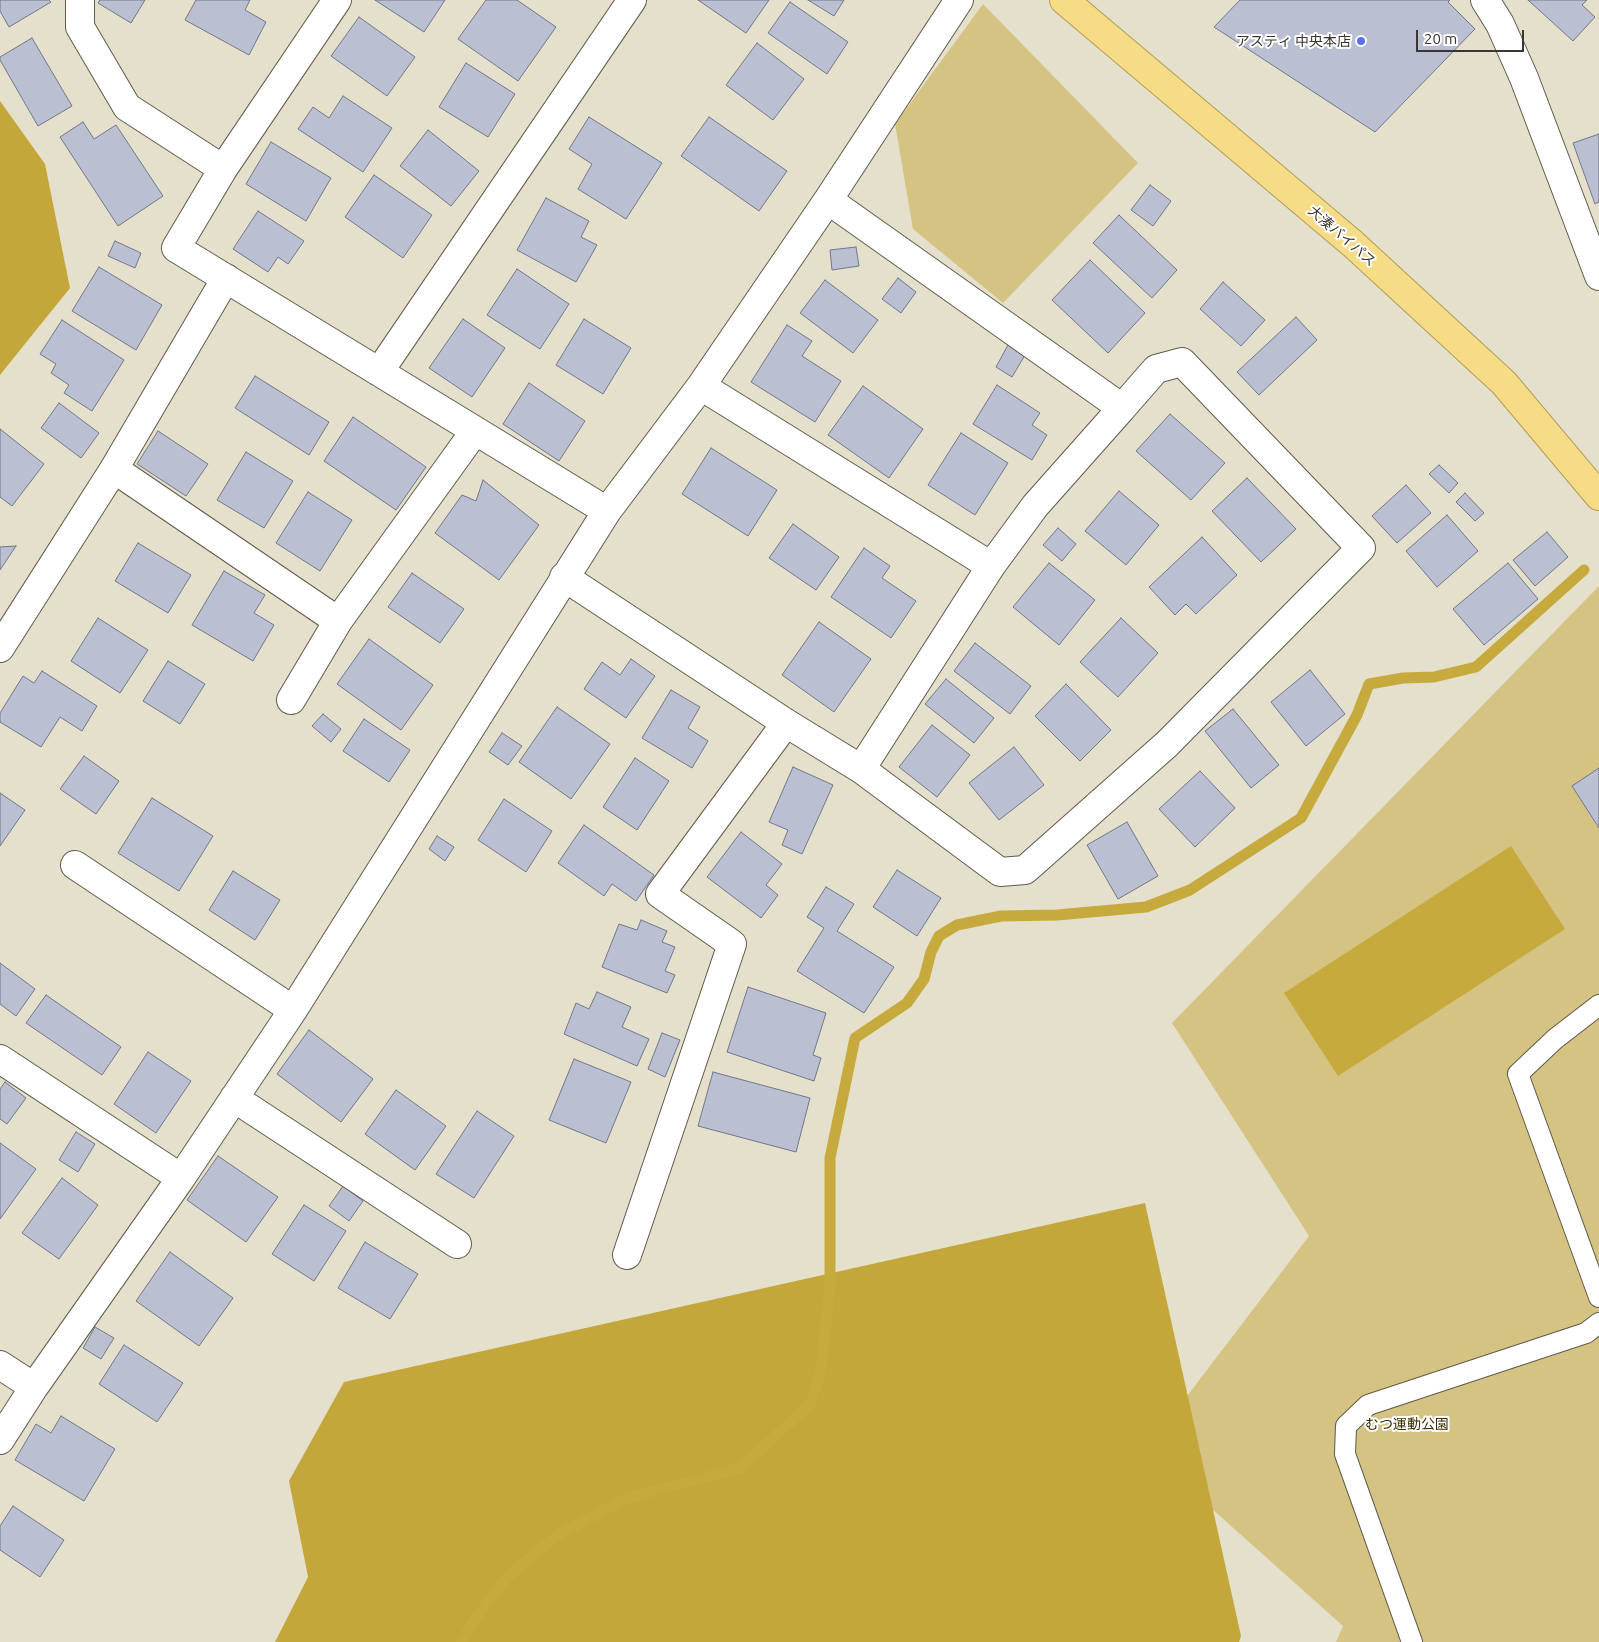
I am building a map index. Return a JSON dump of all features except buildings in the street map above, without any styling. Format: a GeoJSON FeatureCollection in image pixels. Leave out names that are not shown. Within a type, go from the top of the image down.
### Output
{"type":"FeatureCollection","features":[{"type":"Feature","properties":{"kind":"highway","name":"大湊バイパス"},"geometry":{"type":"LineString","coordinates":[[1064,0],[1353,244],[1504,383],[1599,496]]}},
{"type":"Feature","properties":{"kind":"street"},"geometry":{"type":"LineString","coordinates":[[80,0],[80,28],[127,107],[223,169]]}},
{"type":"Feature","properties":{"kind":"street"},"geometry":{"type":"LineString","coordinates":[[337,0],[223,169],[176,248],[607,511]]}},
{"type":"Feature","properties":{"kind":"street"},"geometry":{"type":"LineString","coordinates":[[379,372],[632,0]]}},
{"type":"Feature","properties":{"kind":"street"},"geometry":{"type":"LineString","coordinates":[[0,1440],[34,1387],[181,1178],[293,1010],[607,511],[701,386],[828,200],[959,0]]}},
{"type":"Feature","properties":{"kind":"street"},"geometry":{"type":"LineString","coordinates":[[1485,0],[1500,24],[1524,78],[1599,276]]}},
{"type":"Feature","properties":{"kind":"street"},"geometry":{"type":"LineString","coordinates":[[828,200],[1122,408]]}},
{"type":"Feature","properties":{"kind":"street"},"geometry":{"type":"LineString","coordinates":[[0,648],[114,469],[226,278]]}},
{"type":"Feature","properties":{"kind":"street"},"geometry":{"type":"LineString","coordinates":[[564,577],[860,769],[1000,872],[1025,870],[1167,744],[1361,548],[1182,362],[1156,369],[1035,506],[991,566],[860,769]]}},
{"type":"Feature","properties":{"kind":"street"},"geometry":{"type":"LineString","coordinates":[[701,386],[991,566]]}},
{"type":"Feature","properties":{"kind":"street"},"geometry":{"type":"LineString","coordinates":[[291,700],[338,621],[475,430]]}},
{"type":"Feature","properties":{"kind":"street"},"geometry":{"type":"LineString","coordinates":[[114,469],[338,621]]}},
{"type":"Feature","properties":{"kind":"street"},"geometry":{"type":"LineString","coordinates":[[627,1255],[732,944],[660,894],[786,722]]}},
{"type":"Feature","properties":{"kind":"street"},"geometry":{"type":"LineString","coordinates":[[75,865],[293,1010]]}},
{"type":"Feature","properties":{"kind":"street"},"geometry":{"type":"LineString","coordinates":[[0,1059],[181,1178]]}},
{"type":"Feature","properties":{"kind":"street"},"geometry":{"type":"LineString","coordinates":[[234,1098],[458,1244]]}},
{"type":"Feature","properties":{"kind":"street"},"geometry":{"type":"LineString","coordinates":[[0,1365],[34,1387]]}},
{"type":"Feature","properties":{"kind":"lane"},"geometry":{"type":"LineString","coordinates":[[1599,1005],[1556,1039],[1518,1074],[1599,1297]]}},
{"type":"Feature","properties":{"kind":"lane"},"geometry":{"type":"LineString","coordinates":[[1412,1642],[1345,1454],[1346,1426],[1368,1405],[1586,1333],[1599,1323]]}},
{"type":"Feature","properties":{"kind":"green space"},"geometry":{"type":"Polygon","coordinates":[[[983,4],[1138,163],[1003,303],[913,229],[895,124],[983,4]]]}},
{"type":"Feature","properties":{"kind":"green space","name":"むつ運動公園"},"geometry":{"type":"Polygon","coordinates":[[[1599,586],[1599,1642],[1336,1642],[1343,1626],[1146,1450],[1309,1236],[1172,1023],[1599,586]]]}},
{"type":"Feature","properties":{"kind":"shaded area"},"geometry":{"type":"Polygon","coordinates":[[[0,101],[45,164],[70,288],[0,375],[0,101]]]}},
{"type":"Feature","properties":{"kind":"shaded area"},"geometry":{"type":"Polygon","coordinates":[[[1511,846],[1565,929],[1338,1076],[1284,993],[1511,846]]]}},
{"type":"Feature","properties":{"kind":"shaded area"},"geometry":{"type":"Polygon","coordinates":[[[1145,1203],[1241,1636],[1239,1642],[275,1642],[308,1577],[289,1481],[344,1382],[1145,1203]]]}},
{"type":"Feature","properties":{"kind":"waterway"},"geometry":{"type":"LineString","coordinates":[[461,1642],[473,1622],[508,1576],[558,1535],[627,1498],[741,1468],[811,1403],[821,1369],[830,1288],[830,1158],[855,1038],[907,1003],[924,979],[931,952],[939,936],[957,925],[1001,916],[1057,915],[1146,907],[1190,890],[1301,818],[1357,715],[1369,684],[1403,678],[1434,677],[1476,667],[1584,570]]}},
{"type":"Feature","properties":{"kind":"place","name":"アスティ 中央本店"},"geometry":{"type":"Point","coordinates":[1361,41]}}]}
